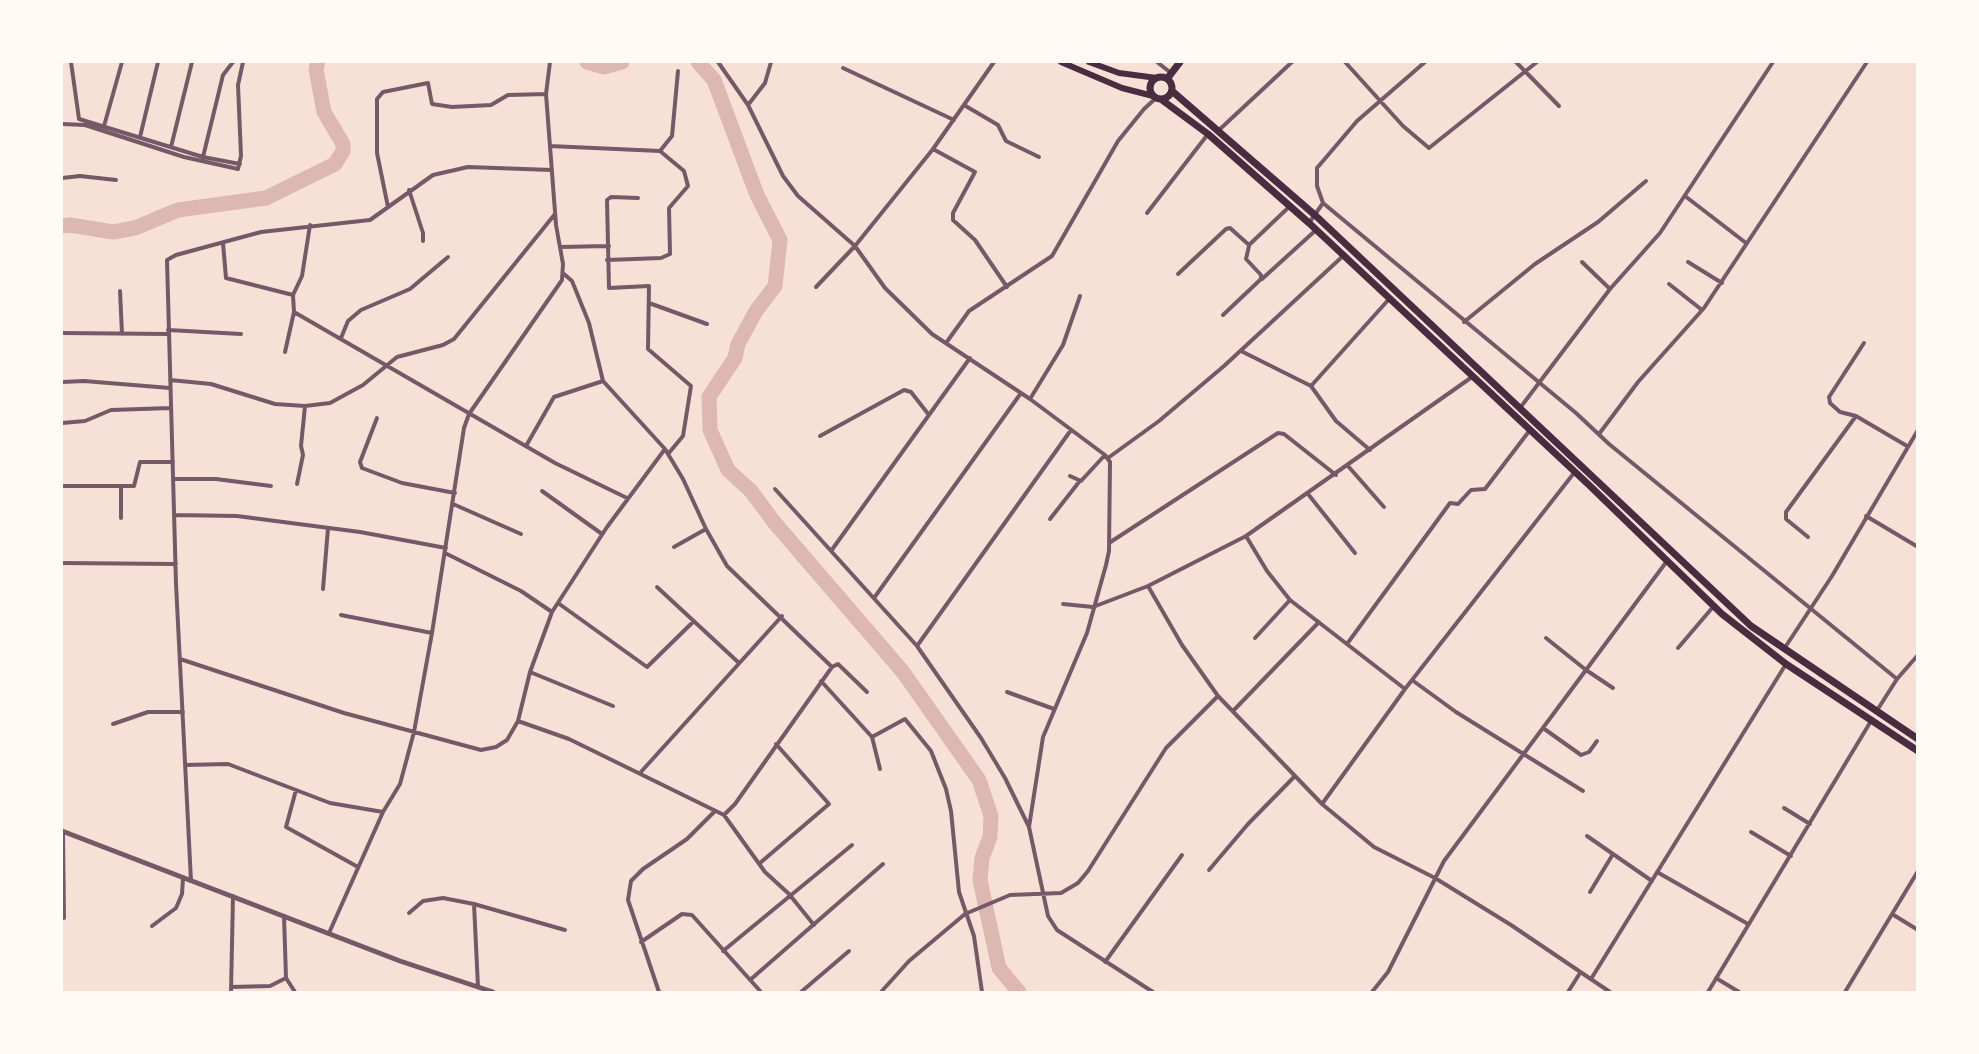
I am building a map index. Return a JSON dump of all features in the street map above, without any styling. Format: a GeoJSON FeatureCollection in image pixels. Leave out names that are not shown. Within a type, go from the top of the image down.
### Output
{"type":"FeatureCollection","features":[{"type":"Feature","properties":{"kind":"highway"},"geometry":{"type":"LineString","coordinates":[[1180,62],[1169,76],[1157,78],[1150,86],[1157,98],[1208,134],[1290,206],[1575,472],[1592,482],[1750,626],[1874,716],[1917,751]]}},
{"type":"Feature","properties":{"kind":"highway"},"geometry":{"type":"LineString","coordinates":[[1157,98],[1169,97],[1172,91],[1169,76]]}},
{"type":"Feature","properties":{"kind":"highway"},"geometry":{"type":"LineString","coordinates":[[1172,91],[1220,130],[1316,216],[1520,408],[1714,606],[1786,664],[1916,738],[1909,745]]}},
{"type":"Feature","properties":{"kind":"highway"},"geometry":{"type":"LineString","coordinates":[[1799,672],[1804,664]]}},
{"type":"Feature","properties":{"kind":"main road"},"geometry":{"type":"LineString","coordinates":[[1061,62],[1122,88],[1157,98]]}},
{"type":"Feature","properties":{"kind":"main road"},"geometry":{"type":"LineString","coordinates":[[1089,62],[1105,68],[1157,78]]}},
{"type":"Feature","properties":{"kind":"street"},"geometry":{"type":"LineString","coordinates":[[71,62],[79,119]]}},
{"type":"Feature","properties":{"kind":"street"},"geometry":{"type":"LineString","coordinates":[[104,126],[122,62]]}},
{"type":"Feature","properties":{"kind":"street"},"geometry":{"type":"LineString","coordinates":[[140,137],[158,62]]}},
{"type":"Feature","properties":{"kind":"street"},"geometry":{"type":"LineString","coordinates":[[171,147],[192,62]]}},
{"type":"Feature","properties":{"kind":"street"},"geometry":{"type":"LineString","coordinates":[[203,157],[223,75],[233,62]]}},
{"type":"Feature","properties":{"kind":"street"},"geometry":{"type":"LineString","coordinates":[[62,124],[72,123],[232,170],[238,169],[240,164],[238,85],[243,62]]}},
{"type":"Feature","properties":{"kind":"street"},"geometry":{"type":"LineString","coordinates":[[328,933],[383,812],[400,784],[414,732],[432,633],[464,428],[469,414],[500,367],[559,287],[563,273],[555,214],[546,94],[550,62]]}},
{"type":"Feature","properties":{"kind":"street"},"geometry":{"type":"LineString","coordinates":[[719,62],[748,105],[783,176],[798,196],[855,246],[885,288],[932,334],[1030,399],[1107,457],[1110,472],[1106,565],[1083,645],[1054,709],[1041,745],[1029,827]]}},
{"type":"Feature","properties":{"kind":"street"},"geometry":{"type":"LineString","coordinates":[[748,105],[765,82],[771,62]]}},
{"type":"Feature","properties":{"kind":"street"},"geometry":{"type":"LineString","coordinates":[[816,287],[855,246],[933,149],[994,62]]}},
{"type":"Feature","properties":{"kind":"street"},"geometry":{"type":"LineString","coordinates":[[1105,68],[1110,62]]}},
{"type":"Feature","properties":{"kind":"street"},"geometry":{"type":"LineString","coordinates":[[1157,62],[1169,76]]}},
{"type":"Feature","properties":{"kind":"street"},"geometry":{"type":"LineString","coordinates":[[1220,130],[1292,62]]}},
{"type":"Feature","properties":{"kind":"street"},"geometry":{"type":"LineString","coordinates":[[1345,62],[1382,99],[1403,126],[1431,148],[1537,62]]}},
{"type":"Feature","properties":{"kind":"street"},"geometry":{"type":"LineString","coordinates":[[1425,62],[1357,121],[1317,168],[1317,186],[1323,203],[1897,679]]}},
{"type":"Feature","properties":{"kind":"street"},"geometry":{"type":"LineString","coordinates":[[1516,62],[1559,106]]}},
{"type":"Feature","properties":{"kind":"street"},"geometry":{"type":"LineString","coordinates":[[1520,408],[1610,289],[1660,233],[1773,62]]}},
{"type":"Feature","properties":{"kind":"street"},"geometry":{"type":"LineString","coordinates":[[1599,434],[1638,382],[1702,310],[1722,283],[1746,243],[1867,62]]}},
{"type":"Feature","properties":{"kind":"street"},"geometry":{"type":"LineString","coordinates":[[843,68],[954,120]]}},
{"type":"Feature","properties":{"kind":"street"},"geometry":{"type":"LineString","coordinates":[[660,151],[672,136],[678,71]]}},
{"type":"Feature","properties":{"kind":"street"},"geometry":{"type":"LineString","coordinates":[[388,207],[377,153],[377,99],[382,92],[428,83],[432,104],[452,107],[492,105],[508,95],[546,94]]}},
{"type":"Feature","properties":{"kind":"street"},"geometry":{"type":"LineString","coordinates":[[946,343],[969,311],[1052,256],[1118,141],[1144,108],[1157,98]]}},
{"type":"Feature","properties":{"kind":"street"},"geometry":{"type":"LineString","coordinates":[[964,105],[998,125],[1006,141],[1039,157]]}},
{"type":"Feature","properties":{"kind":"street"},"geometry":{"type":"LineString","coordinates":[[72,123],[79,119],[203,157],[240,164]]}},
{"type":"Feature","properties":{"kind":"street"},"geometry":{"type":"LineString","coordinates":[[1147,213],[1208,134]]}},
{"type":"Feature","properties":{"kind":"street"},"geometry":{"type":"LineString","coordinates":[[550,146],[660,151],[684,171],[688,181],[686,191],[669,208],[670,254],[661,258],[607,260]]}},
{"type":"Feature","properties":{"kind":"street"},"geometry":{"type":"LineString","coordinates":[[933,149],[975,172],[953,213],[953,220],[975,240],[1007,287]]}},
{"type":"Feature","properties":{"kind":"street"},"geometry":{"type":"LineString","coordinates":[[191,880],[174,515],[167,260],[176,255],[261,232],[310,225],[363,223],[376,218],[409,190],[433,175],[468,167],[552,171]]}},
{"type":"Feature","properties":{"kind":"street"},"geometry":{"type":"LineString","coordinates":[[62,178],[80,176],[116,180]]}},
{"type":"Feature","properties":{"kind":"street"},"geometry":{"type":"LineString","coordinates":[[1464,322],[1535,264],[1598,222],[1646,181]]}},
{"type":"Feature","properties":{"kind":"street"},"geometry":{"type":"LineString","coordinates":[[409,190],[423,233],[423,241]]}},
{"type":"Feature","properties":{"kind":"street"},"geometry":{"type":"LineString","coordinates":[[1685,195],[1746,243]]}},
{"type":"Feature","properties":{"kind":"street"},"geometry":{"type":"LineString","coordinates":[[638,198],[608,198],[609,288],[649,286],[648,349],[691,386],[683,436],[668,454]]}},
{"type":"Feature","properties":{"kind":"street"},"geometry":{"type":"LineString","coordinates":[[1309,223],[1323,203]]}},
{"type":"Feature","properties":{"kind":"street"},"geometry":{"type":"LineString","coordinates":[[1261,279],[1246,259],[1249,245],[1290,206]]}},
{"type":"Feature","properties":{"kind":"street"},"geometry":{"type":"LineString","coordinates":[[170,380],[211,384],[275,404],[305,406],[330,403],[363,385],[385,365],[409,352],[443,345],[454,339],[555,214]]}},
{"type":"Feature","properties":{"kind":"street"},"geometry":{"type":"LineString","coordinates":[[285,351],[294,312],[293,296],[302,276],[310,225]]}},
{"type":"Feature","properties":{"kind":"street"},"geometry":{"type":"LineString","coordinates":[[1178,274],[1227,228],[1249,245]]}},
{"type":"Feature","properties":{"kind":"street"},"geometry":{"type":"LineString","coordinates":[[1223,315],[1316,230]]}},
{"type":"Feature","properties":{"kind":"street"},"geometry":{"type":"LineString","coordinates":[[223,243],[226,278],[293,296]]}},
{"type":"Feature","properties":{"kind":"street"},"geometry":{"type":"LineString","coordinates":[[560,247],[609,246]]}},
{"type":"Feature","properties":{"kind":"street"},"geometry":{"type":"LineString","coordinates":[[1050,519],[1079,482],[1107,457],[1160,421],[1241,351],[1342,256]]}},
{"type":"Feature","properties":{"kind":"street"},"geometry":{"type":"LineString","coordinates":[[341,338],[348,321],[361,310],[410,289],[448,257]]}},
{"type":"Feature","properties":{"kind":"street"},"geometry":{"type":"LineString","coordinates":[[1582,262],[1610,289]]}},
{"type":"Feature","properties":{"kind":"street"},"geometry":{"type":"LineString","coordinates":[[1688,262],[1722,283]]}},
{"type":"Feature","properties":{"kind":"street"},"geometry":{"type":"LineString","coordinates":[[563,273],[572,281],[589,323],[603,381],[665,449],[683,479],[706,530],[727,566],[782,616],[832,667]]}},
{"type":"Feature","properties":{"kind":"street"},"geometry":{"type":"LineString","coordinates":[[1669,284],[1702,310]]}},
{"type":"Feature","properties":{"kind":"street"},"geometry":{"type":"LineString","coordinates":[[120,291],[122,334]]}},
{"type":"Feature","properties":{"kind":"street"},"geometry":{"type":"LineString","coordinates":[[1030,399],[1063,345],[1080,296]]}},
{"type":"Feature","properties":{"kind":"street"},"geometry":{"type":"LineString","coordinates":[[1311,386],[1390,298]]}},
{"type":"Feature","properties":{"kind":"street"},"geometry":{"type":"LineString","coordinates":[[649,303],[707,324]]}},
{"type":"Feature","properties":{"kind":"street"},"geometry":{"type":"LineString","coordinates":[[294,312],[526,446],[627,498]]}},
{"type":"Feature","properties":{"kind":"street"},"geometry":{"type":"LineString","coordinates":[[62,333],[242,334]]}},
{"type":"Feature","properties":{"kind":"street"},"geometry":{"type":"LineString","coordinates":[[1864,343],[1829,399],[1831,405],[1840,412],[1856,416],[1907,446]]}},
{"type":"Feature","properties":{"kind":"street"},"geometry":{"type":"LineString","coordinates":[[1241,351],[1311,386],[1336,421],[1370,450]]}},
{"type":"Feature","properties":{"kind":"street"},"geometry":{"type":"LineString","coordinates":[[831,551],[969,358]]}},
{"type":"Feature","properties":{"kind":"street"},"geometry":{"type":"LineString","coordinates":[[1063,604],[1093,607],[1148,586],[1246,536],[1473,377]]}},
{"type":"Feature","properties":{"kind":"street"},"geometry":{"type":"LineString","coordinates":[[62,382],[84,381],[170,388]]}},
{"type":"Feature","properties":{"kind":"street"},"geometry":{"type":"LineString","coordinates":[[526,446],[554,397],[603,381]]}},
{"type":"Feature","properties":{"kind":"street"},"geometry":{"type":"LineString","coordinates":[[820,436],[904,390],[911,392],[929,415]]}},
{"type":"Feature","properties":{"kind":"street"},"geometry":{"type":"LineString","coordinates":[[874,598],[1021,393]]}},
{"type":"Feature","properties":{"kind":"street"},"geometry":{"type":"LineString","coordinates":[[297,483],[303,455],[300,446],[305,406]]}},
{"type":"Feature","properties":{"kind":"street"},"geometry":{"type":"LineString","coordinates":[[62,423],[85,421],[105,411],[117,409],[171,408]]}},
{"type":"Feature","properties":{"kind":"street"},"geometry":{"type":"LineString","coordinates":[[1808,537],[1786,519],[1785,512],[1856,416]]}},
{"type":"Feature","properties":{"kind":"street"},"geometry":{"type":"LineString","coordinates":[[376,418],[360,462],[362,468],[402,483],[455,493]]}},
{"type":"Feature","properties":{"kind":"street"},"geometry":{"type":"LineString","coordinates":[[917,646],[1071,430]]}},
{"type":"Feature","properties":{"kind":"street"},"geometry":{"type":"LineString","coordinates":[[1347,644],[1450,503],[1458,504],[1472,490],[1485,489],[1530,430]]}},
{"type":"Feature","properties":{"kind":"street"},"geometry":{"type":"LineString","coordinates":[[1784,650],[1917,430]]}},
{"type":"Feature","properties":{"kind":"street"},"geometry":{"type":"LineString","coordinates":[[1108,543],[1278,433],[1284,434],[1336,474]]}},
{"type":"Feature","properties":{"kind":"street"},"geometry":{"type":"LineString","coordinates":[[180,659],[241,681],[414,732],[481,750],[496,747],[507,740],[518,721],[530,672],[552,612],[602,534],[665,449]]}},
{"type":"Feature","properties":{"kind":"street"},"geometry":{"type":"LineString","coordinates":[[62,486],[121,488],[136,485],[140,462],[172,462]]}},
{"type":"Feature","properties":{"kind":"street"},"geometry":{"type":"LineString","coordinates":[[1348,466],[1384,507]]}},
{"type":"Feature","properties":{"kind":"street"},"geometry":{"type":"LineString","coordinates":[[1322,804],[1405,689],[1575,472]]}},
{"type":"Feature","properties":{"kind":"street"},"geometry":{"type":"LineString","coordinates":[[1070,476],[1079,482]]}},
{"type":"Feature","properties":{"kind":"street"},"geometry":{"type":"LineString","coordinates":[[173,479],[216,479],[271,486]]}},
{"type":"Feature","properties":{"kind":"street"},"geometry":{"type":"LineString","coordinates":[[121,488],[121,519]]}},
{"type":"Feature","properties":{"kind":"street"},"geometry":{"type":"LineString","coordinates":[[775,489],[917,646],[981,738],[1029,827],[1042,894],[1048,916],[1057,930],[1153,993]]}},
{"type":"Feature","properties":{"kind":"street"},"geometry":{"type":"LineString","coordinates":[[542,491],[602,534]]}},
{"type":"Feature","properties":{"kind":"street"},"geometry":{"type":"LineString","coordinates":[[1308,494],[1355,553]]}},
{"type":"Feature","properties":{"kind":"street"},"geometry":{"type":"LineString","coordinates":[[453,504],[521,534]]}},
{"type":"Feature","properties":{"kind":"street"},"geometry":{"type":"LineString","coordinates":[[174,515],[237,516],[328,528],[446,551],[521,591],[552,612]]}},
{"type":"Feature","properties":{"kind":"street"},"geometry":{"type":"LineString","coordinates":[[1866,516],[1917,547]]}},
{"type":"Feature","properties":{"kind":"street"},"geometry":{"type":"LineString","coordinates":[[323,589],[328,528]]}},
{"type":"Feature","properties":{"kind":"street"},"geometry":{"type":"LineString","coordinates":[[675,547],[706,530]]}},
{"type":"Feature","properties":{"kind":"street"},"geometry":{"type":"LineString","coordinates":[[1246,536],[1267,570],[1290,600],[1405,689]]}},
{"type":"Feature","properties":{"kind":"street"},"geometry":{"type":"LineString","coordinates":[[1372,993],[1388,972],[1444,861],[1668,561]]}},
{"type":"Feature","properties":{"kind":"street"},"geometry":{"type":"LineString","coordinates":[[62,563],[176,564]]}},
{"type":"Feature","properties":{"kind":"street"},"geometry":{"type":"LineString","coordinates":[[1148,586],[1182,645],[1218,696],[1322,804],[1374,847],[1435,878],[1512,925],[1610,993]]}},
{"type":"Feature","properties":{"kind":"street"},"geometry":{"type":"LineString","coordinates":[[657,587],[739,663]]}},
{"type":"Feature","properties":{"kind":"street"},"geometry":{"type":"LineString","coordinates":[[1255,638],[1290,600]]}},
{"type":"Feature","properties":{"kind":"street"},"geometry":{"type":"LineString","coordinates":[[558,603],[647,667],[694,621]]}},
{"type":"Feature","properties":{"kind":"street"},"geometry":{"type":"LineString","coordinates":[[1678,648],[1714,606]]}},
{"type":"Feature","properties":{"kind":"street"},"geometry":{"type":"LineString","coordinates":[[341,615],[432,633]]}},
{"type":"Feature","properties":{"kind":"street"},"geometry":{"type":"LineString","coordinates":[[640,773],[782,616]]}},
{"type":"Feature","properties":{"kind":"street"},"geometry":{"type":"LineString","coordinates":[[1233,711],[1295,650],[1319,622]]}},
{"type":"Feature","properties":{"kind":"street"},"geometry":{"type":"LineString","coordinates":[[1546,638],[1613,688]]}},
{"type":"Feature","properties":{"kind":"street"},"geometry":{"type":"LineString","coordinates":[[1708,993],[1874,716],[1897,679],[1917,655]]}},
{"type":"Feature","properties":{"kind":"street"},"geometry":{"type":"LineString","coordinates":[[724,815],[735,804],[832,667],[838,664],[867,692]]}},
{"type":"Feature","properties":{"kind":"street"},"geometry":{"type":"LineString","coordinates":[[1591,979],[1786,664]]}},
{"type":"Feature","properties":{"kind":"street"},"geometry":{"type":"LineString","coordinates":[[530,672],[614,706]]}},
{"type":"Feature","properties":{"kind":"street"},"geometry":{"type":"LineString","coordinates":[[1412,680],[1456,712],[1583,791]]}},
{"type":"Feature","properties":{"kind":"street"},"geometry":{"type":"LineString","coordinates":[[821,681],[872,737],[880,769]]}},
{"type":"Feature","properties":{"kind":"street"},"geometry":{"type":"LineString","coordinates":[[1007,692],[1054,709]]}},
{"type":"Feature","properties":{"kind":"street"},"geometry":{"type":"LineString","coordinates":[[881,993],[909,961],[965,914],[1010,895],[1061,892],[1078,883],[1088,871],[1166,748],[1218,696]]}},
{"type":"Feature","properties":{"kind":"street"},"geometry":{"type":"LineString","coordinates":[[113,724],[148,712],[183,712]]}},
{"type":"Feature","properties":{"kind":"street"},"geometry":{"type":"LineString","coordinates":[[872,737],[906,720],[931,751],[946,789],[951,811],[959,892],[974,936],[982,993]]}},
{"type":"Feature","properties":{"kind":"street"},"geometry":{"type":"LineString","coordinates":[[518,721],[569,739],[724,815],[765,872],[789,894],[814,925]]}},
{"type":"Feature","properties":{"kind":"street"},"geometry":{"type":"LineString","coordinates":[[1543,728],[1581,755],[1589,752],[1598,741]]}},
{"type":"Feature","properties":{"kind":"street"},"geometry":{"type":"LineString","coordinates":[[760,863],[829,804],[776,744]]}},
{"type":"Feature","properties":{"kind":"street"},"geometry":{"type":"LineString","coordinates":[[185,765],[228,764],[330,803],[383,812]]}},
{"type":"Feature","properties":{"kind":"street"},"geometry":{"type":"LineString","coordinates":[[1209,870],[1248,824],[1295,776]]}},
{"type":"Feature","properties":{"kind":"street"},"geometry":{"type":"LineString","coordinates":[[296,790],[286,827],[358,867]]}},
{"type":"Feature","properties":{"kind":"street"},"geometry":{"type":"LineString","coordinates":[[1784,808],[1810,824]]}},
{"type":"Feature","properties":{"kind":"street"},"geometry":{"type":"LineString","coordinates":[[659,993],[628,900],[631,881],[643,869],[687,839],[715,811]]}},
{"type":"Feature","properties":{"kind":"street"},"geometry":{"type":"LineString","coordinates":[[64,918],[62,831],[233,895],[399,961],[493,993]]}},
{"type":"Feature","properties":{"kind":"street"},"geometry":{"type":"LineString","coordinates":[[1751,832],[1791,856]]}},
{"type":"Feature","properties":{"kind":"street"},"geometry":{"type":"LineString","coordinates":[[1587,836],[1652,880]]}},
{"type":"Feature","properties":{"kind":"street"},"geometry":{"type":"LineString","coordinates":[[723,951],[789,894],[852,845]]}},
{"type":"Feature","properties":{"kind":"street"},"geometry":{"type":"LineString","coordinates":[[1590,892],[1613,854]]}},
{"type":"Feature","properties":{"kind":"street"},"geometry":{"type":"LineString","coordinates":[[1106,962],[1182,855]]}},
{"type":"Feature","properties":{"kind":"street"},"geometry":{"type":"LineString","coordinates":[[750,980],[883,864]]}},
{"type":"Feature","properties":{"kind":"street"},"geometry":{"type":"LineString","coordinates":[[1845,993],[1917,871]]}},
{"type":"Feature","properties":{"kind":"street"},"geometry":{"type":"LineString","coordinates":[[1657,872],[1748,924]]}},
{"type":"Feature","properties":{"kind":"street"},"geometry":{"type":"LineString","coordinates":[[152,926],[176,908],[182,894],[183,877]]}},
{"type":"Feature","properties":{"kind":"street"},"geometry":{"type":"LineString","coordinates":[[233,895],[231,990],[270,986],[286,978]]}},
{"type":"Feature","properties":{"kind":"street"},"geometry":{"type":"LineString","coordinates":[[409,913],[423,900],[443,898],[474,904],[565,930]]}},
{"type":"Feature","properties":{"kind":"street"},"geometry":{"type":"LineString","coordinates":[[474,904],[478,987]]}},
{"type":"Feature","properties":{"kind":"street"},"geometry":{"type":"LineString","coordinates":[[641,942],[682,914],[689,914],[701,922],[723,951],[761,993]]}},
{"type":"Feature","properties":{"kind":"street"},"geometry":{"type":"LineString","coordinates":[[1892,914],[1917,930]]}},
{"type":"Feature","properties":{"kind":"street"},"geometry":{"type":"LineString","coordinates":[[284,916],[286,978],[295,993]]}},
{"type":"Feature","properties":{"kind":"street"},"geometry":{"type":"LineString","coordinates":[[801,993],[849,951]]}},
{"type":"Feature","properties":{"kind":"street"},"geometry":{"type":"LineString","coordinates":[[1568,993],[1580,973]]}},
{"type":"Feature","properties":{"kind":"street"},"geometry":{"type":"LineString","coordinates":[[1716,978],[1739,993]]}},
{"type":"Feature","properties":{"kind":"waterway"},"geometry":{"type":"LineString","coordinates":[[62,226],[70,225],[113,232],[135,228],[178,210],[266,198],[335,164],[343,151],[343,144],[324,112],[316,69],[318,62]]}},
{"type":"Feature","properties":{"kind":"waterway"},"geometry":{"type":"LineString","coordinates":[[587,62],[604,67],[622,62]]}},
{"type":"Feature","properties":{"kind":"waterway"},"geometry":{"type":"LineString","coordinates":[[698,62],[714,80],[757,195],[780,240],[775,286],[756,311],[738,344],[735,358],[709,397],[710,430],[728,470],[751,491],[774,522],[903,672],[979,780],[991,816],[990,837],[982,858],[980,880],[999,968],[1019,992]]}}]}
